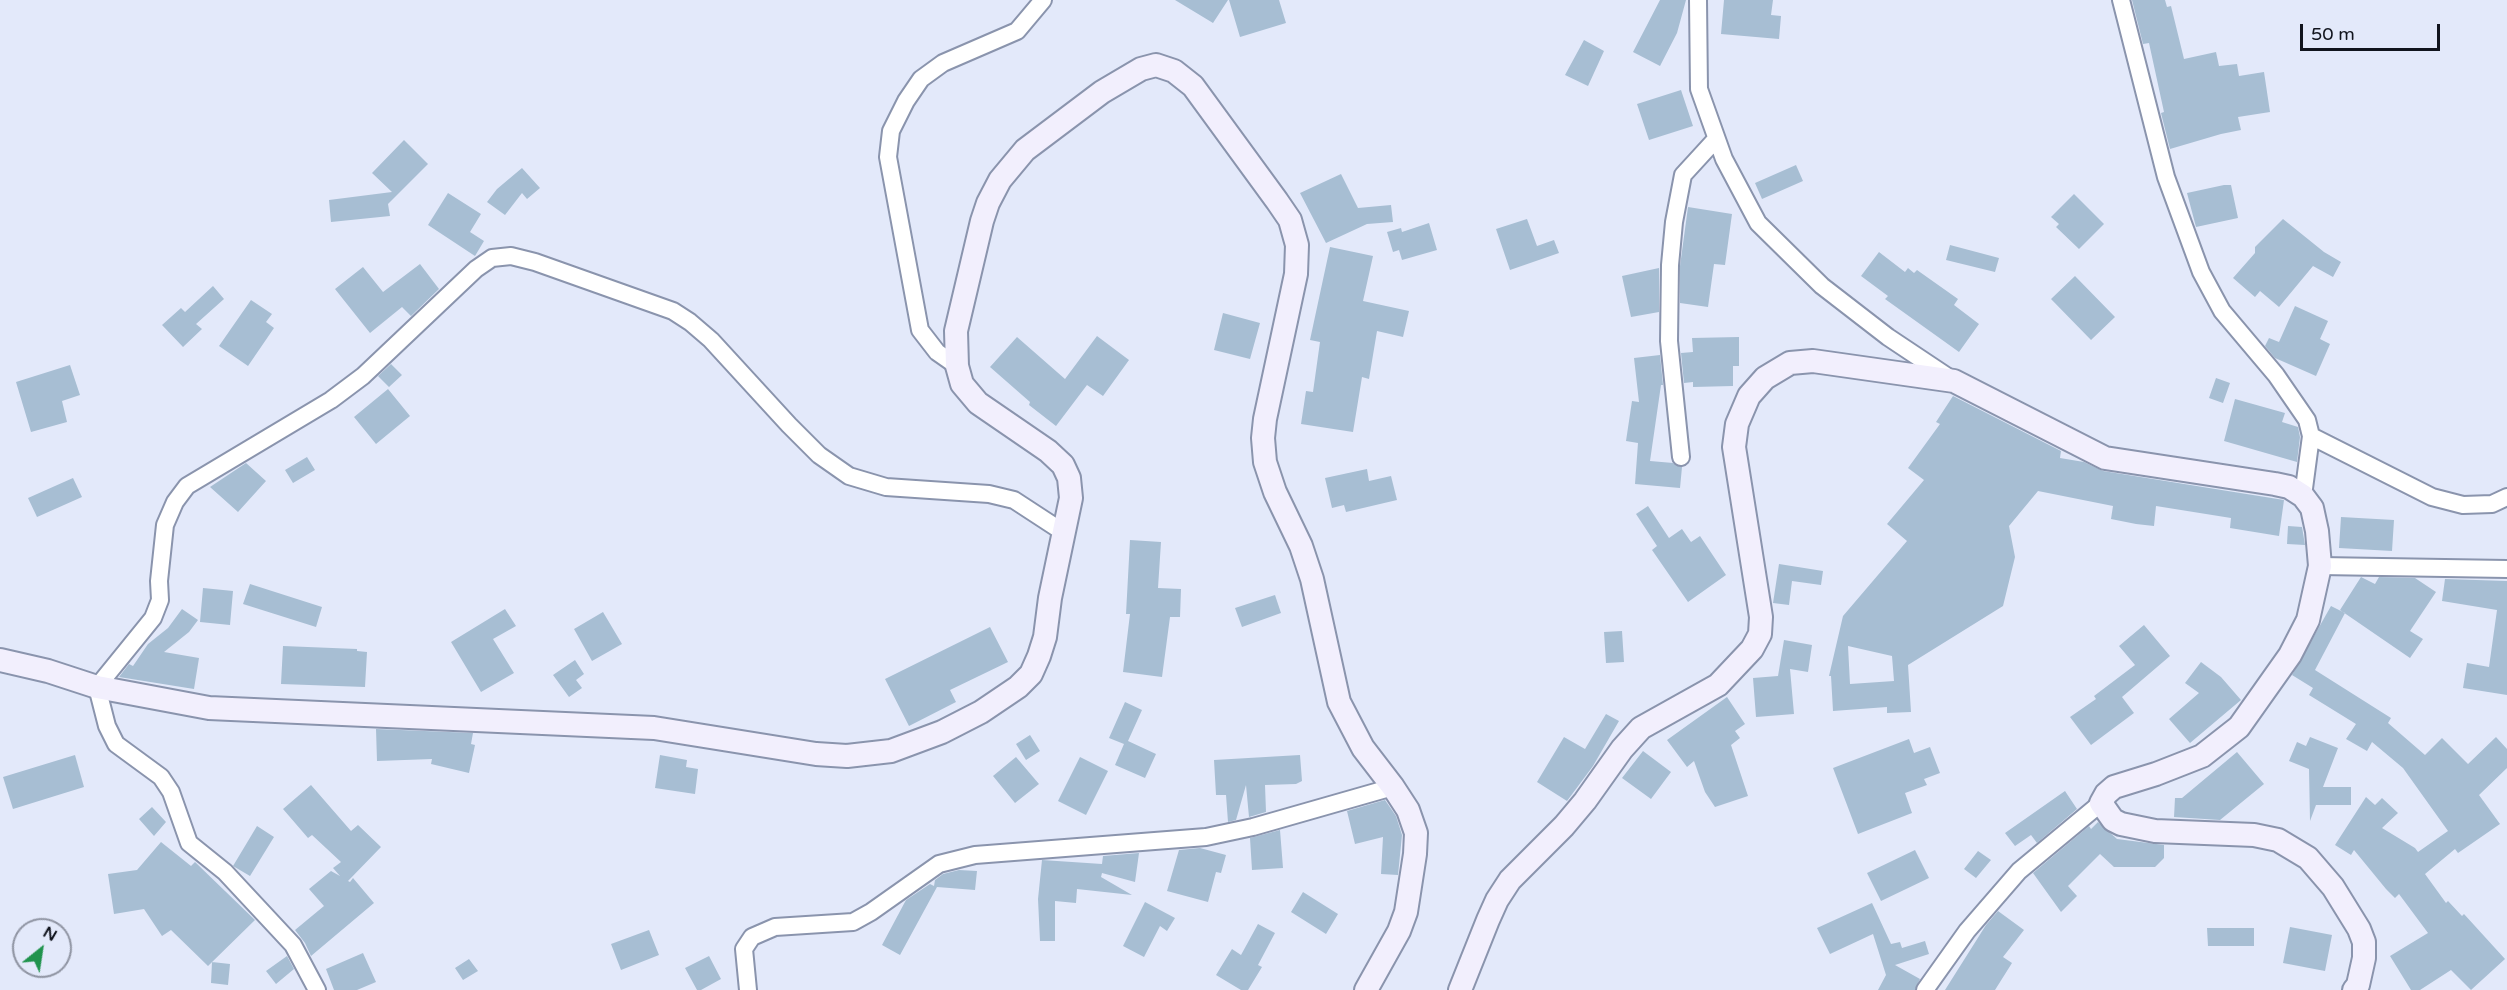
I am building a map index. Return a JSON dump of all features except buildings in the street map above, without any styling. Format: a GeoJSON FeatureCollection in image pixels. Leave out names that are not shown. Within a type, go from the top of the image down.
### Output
{"type":"FeatureCollection","features":[{"type":"Feature","properties":{"kind":"main road"},"geometry":{"type":"LineString","coordinates":[[0,660],[48,671],[97,687],[210,708],[654,728],[816,754],[847,756],[891,752],[942,732],[981,712],[1018,687],[1031,674],[1045,637],[1050,598],[1071,498],[1069,478],[1063,465],[1048,451],[978,403],[962,384],[957,366],[956,331],[982,221],[1000,180],[1025,150],[1102,92],[1141,69],[1156,65],[1174,70],[1193,86],[1278,201],[1290,220],[1297,245],[1296,274],[1265,419],[1263,438],[1265,462],[1275,492],[1301,546],[1312,579],[1339,702],[1363,748],[1408,810],[1416,832],[1406,912],[1399,931],[1366,990]]}},
{"type":"Feature","properties":{"kind":"main road"},"geometry":{"type":"LineString","coordinates":[[1460,990],[1488,920],[1510,880],[1564,826],[1622,749],[1641,728],[1718,685],[1752,649],[1760,634],[1761,617],[1734,447],[1737,424],[1749,396],[1765,378],[1790,363],[1813,361],[1954,381],[2105,458],[2275,484],[2289,487],[2303,496],[2312,508],[2317,531],[2319,566],[2308,620],[2290,654],[2239,727],[2202,756],[2114,787],[2101,803],[2113,820],[2121,824],[2155,831],[2254,835],[2278,840],[2308,858],[2333,887],[2359,929],[2364,942],[2364,958],[2358,985],[2354,990]]}},
{"type":"Feature","properties":{"kind":"street"},"geometry":{"type":"LineString","coordinates":[[957,366],[937,352],[920,330],[888,157],[891,131],[906,101],[921,79],[943,63],[1017,32],[1043,0]]}},
{"type":"Feature","properties":{"kind":"street"},"geometry":{"type":"LineString","coordinates":[[1698,0],[1699,89],[1724,159],[1758,223],[1822,286],[1888,337],[1954,381]]}},
{"type":"Feature","properties":{"kind":"street"},"geometry":{"type":"LineString","coordinates":[[2121,0],[2166,177],[2201,272],[2222,311],[2276,375],[2307,420],[2311,436],[2303,496]]}},
{"type":"Feature","properties":{"kind":"street"},"geometry":{"type":"LineString","coordinates":[[1681,457],[1669,341],[1670,265],[1674,222],[1683,175],[1716,139]]}},
{"type":"Feature","properties":{"kind":"street"},"geometry":{"type":"LineString","coordinates":[[317,990],[292,945],[225,872],[189,843],[171,792],[160,777],[116,744],[107,726],[97,687],[153,618],[160,600],[159,581],[165,525],[175,502],[187,486],[331,400],[363,376],[476,269],[492,258],[511,256],[535,262],[673,311],[711,340],[819,455],[849,476],[886,488],[997,496],[1014,500],[1063,532]]}},
{"type":"Feature","properties":{"kind":"street"},"geometry":{"type":"LineString","coordinates":[[2311,436],[2432,497],[2463,505],[2492,504],[2507,497]]}},
{"type":"Feature","properties":{"kind":"street"},"geometry":{"type":"LineString","coordinates":[[2319,566],[2507,568]]}},
{"type":"Feature","properties":{"kind":"street"},"geometry":{"type":"LineString","coordinates":[[748,990],[744,949],[752,937],[775,927],[853,922],[939,864],[975,855],[1206,837],[1253,827],[1394,788]]}},
{"type":"Feature","properties":{"kind":"street"},"geometry":{"type":"LineString","coordinates":[[1925,990],[1967,931],[2019,871],[2101,803]]}}]}
